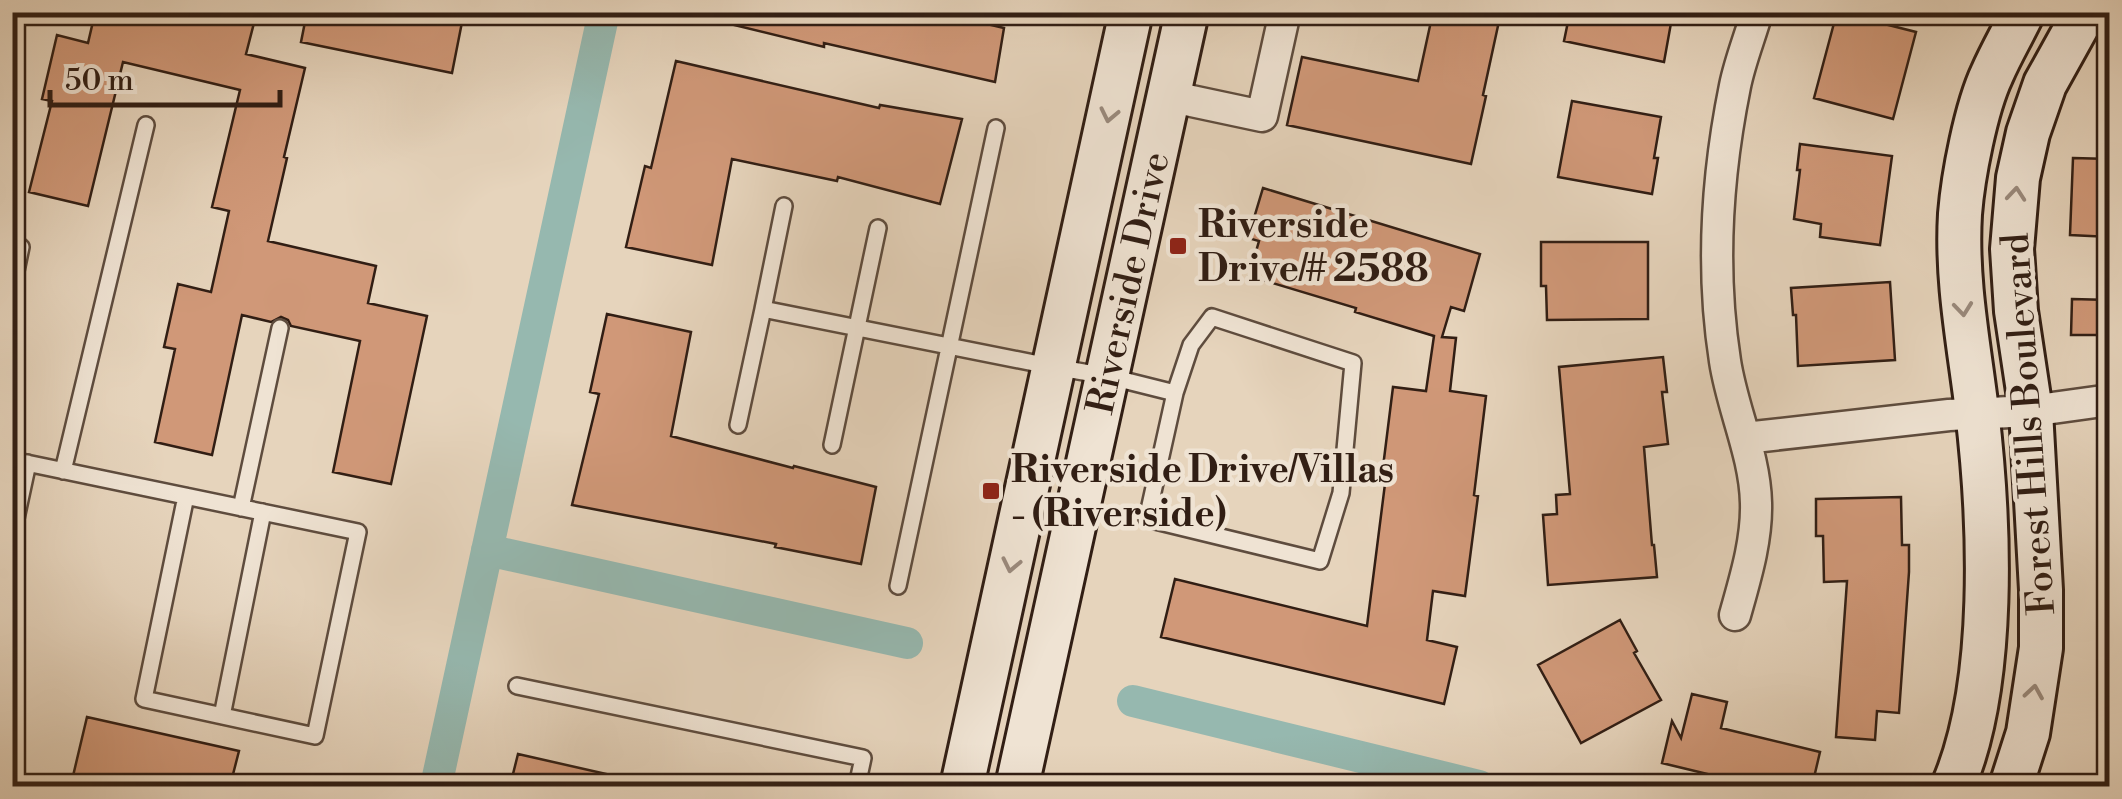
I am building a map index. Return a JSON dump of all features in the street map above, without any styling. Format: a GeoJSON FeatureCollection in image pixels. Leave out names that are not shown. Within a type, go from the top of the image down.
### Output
{"type":"FeatureCollection","features":[{"type":"Feature","properties":{"kind":"street","name":"Riverside Drive"},"geometry":{"type":"LineString","coordinates":[[962,786],[1131,12]]}},
{"type":"Feature","properties":{"kind":"street","name":"Riverside Drive"},"geometry":{"type":"LineString","coordinates":[[1016,786],[1187,12]]}},
{"type":"Feature","properties":{"kind":"street"},"geometry":{"type":"LineString","coordinates":[[1168,96],[1262,116],[1285,12]]}},
{"type":"Feature","properties":{"kind":"street"},"geometry":{"type":"LineString","coordinates":[[1735,616],[1751,558],[1756,502],[1745,438],[1725,362],[1718,272],[1720,182],[1736,84],[1757,12]]}},
{"type":"Feature","properties":{"kind":"street","name":"Forest Hills Boulevard"},"geometry":{"type":"LineString","coordinates":[[1953,786],[1974,725],[1983,641],[1986,526],[1977,413],[1958,265],[1960,210],[1972,143],[1990,77],[2023,12]]}},
{"type":"Feature","properties":{"kind":"street","name":"Forest Hills Boulevard"},"geometry":{"type":"LineString","coordinates":[[2012,786],[2028,732],[2041,648],[2030,411],[2012,249],[2018,178],[2044,84],[2085,12]]}},
{"type":"Feature","properties":{"kind":"street"},"geometry":{"type":"LineString","coordinates":[[1745,438],[2110,400]]}},
{"type":"Feature","properties":{"kind":"lane"},"geometry":{"type":"LineString","coordinates":[[62,471],[146,125]]}},
{"type":"Feature","properties":{"kind":"lane"},"geometry":{"type":"LineString","coordinates":[[898,586],[996,128]]}},
{"type":"Feature","properties":{"kind":"lane"},"geometry":{"type":"LineString","coordinates":[[738,424],[784,206]]}},
{"type":"Feature","properties":{"kind":"lane"},"geometry":{"type":"LineString","coordinates":[[832,445],[878,228]]}},
{"type":"Feature","properties":{"kind":"lane"},"geometry":{"type":"LineString","coordinates":[[12,290],[22,246]]}},
{"type":"Feature","properties":{"kind":"lane"},"geometry":{"type":"LineString","coordinates":[[763,308],[1175,392]]}},
{"type":"Feature","properties":{"kind":"lane"},"geometry":{"type":"LineString","coordinates":[[1212,317],[1353,363],[1342,493],[1320,561],[1148,519],[1175,392],[1192,345],[1212,317]]}},
{"type":"Feature","properties":{"kind":"lane"},"geometry":{"type":"LineString","coordinates":[[241,508],[280,328]]}},
{"type":"Feature","properties":{"kind":"lane"},"geometry":{"type":"LineString","coordinates":[[12,537],[20,462],[186,496],[358,532],[315,736],[144,699],[186,496]]}},
{"type":"Feature","properties":{"kind":"lane"},"geometry":{"type":"LineString","coordinates":[[222,716],[263,512]]}},
{"type":"Feature","properties":{"kind":"lane"},"geometry":{"type":"LineString","coordinates":[[517,686],[864,758],[857,786]]}},
{"type":"Feature","properties":{"kind":"building"},"geometry":{"type":"Polygon","coordinates":[[[229,12],[255,19],[246,54],[305,68],[268,241],[376,266],[368,303],[427,316],[391,484],[333,472],[360,341],[291,326],[281,317],[271,322],[242,315],[212,455],[155,442],[175,349],[164,347],[178,284],[211,292],[229,211],[212,207],[240,90],[123,62],[88,206],[29,192],[52,101],[42,99],[57,35],[88,43],[95,13],[229,12]]]}},
{"type":"Feature","properties":{"kind":"building"},"geometry":{"type":"Polygon","coordinates":[[[307,12],[464,12],[452,73],[301,42],[307,12]]]}},
{"type":"Feature","properties":{"kind":"building"},"geometry":{"type":"Polygon","coordinates":[[[723,12],[936,12],[1004,28],[995,82],[722,22],[723,12]]]}},
{"type":"Feature","properties":{"kind":"building"},"geometry":{"type":"Polygon","coordinates":[[[1433,12],[1501,12],[1471,164],[1287,125],[1302,57],[1418,81],[1433,12]]]}},
{"type":"Feature","properties":{"kind":"building"},"geometry":{"type":"Polygon","coordinates":[[[1570,12],[1673,12],[1664,62],[1564,41],[1570,12]]]}},
{"type":"Feature","properties":{"kind":"building"},"geometry":{"type":"Polygon","coordinates":[[[1837,12],[1916,32],[1893,119],[1814,98],[1837,12]]]}},
{"type":"Feature","properties":{"kind":"building"},"geometry":{"type":"Polygon","coordinates":[[[676,61],[879,108],[880,105],[962,119],[940,204],[838,177],[837,181],[732,159],[712,265],[626,247],[645,166],[651,168],[676,61]]]}},
{"type":"Feature","properties":{"kind":"building"},"geometry":{"type":"Polygon","coordinates":[[[1572,101],[1661,117],[1652,194],[1558,177],[1572,101]]]}},
{"type":"Feature","properties":{"kind":"building"},"geometry":{"type":"Polygon","coordinates":[[[1800,144],[1892,156],[1880,245],[1820,237],[1821,224],[1794,219],[1800,144]]]}},
{"type":"Feature","properties":{"kind":"building"},"geometry":{"type":"Polygon","coordinates":[[[2073,158],[2110,159],[2110,237],[2070,235],[2073,158]]]}},
{"type":"Feature","properties":{"kind":"building"},"geometry":{"type":"Polygon","coordinates":[[[1263,188],[1480,254],[1464,311],[1451,307],[1442,337],[1456,338],[1450,391],[1486,396],[1465,596],[1433,591],[1427,640],[1457,647],[1444,704],[1161,637],[1175,579],[1367,626],[1393,387],[1426,391],[1434,336],[1249,276],[1259,241],[1248,238],[1263,188]]]}},
{"type":"Feature","properties":{"kind":"building"},"geometry":{"type":"Polygon","coordinates":[[[1541,242],[1648,242],[1648,319],[1547,320],[1546,286],[1541,286],[1541,242]]]}},
{"type":"Feature","properties":{"kind":"building"},"geometry":{"type":"Polygon","coordinates":[[[1890,282],[1895,360],[1798,366],[1791,288],[1890,282]]]}},
{"type":"Feature","properties":{"kind":"building"},"geometry":{"type":"Polygon","coordinates":[[[2072,299],[2110,300],[2110,335],[2071,335],[2072,299]]]}},
{"type":"Feature","properties":{"kind":"building"},"geometry":{"type":"Polygon","coordinates":[[[607,314],[691,332],[671,436],[876,487],[861,564],[572,505],[599,394],[590,392],[607,314]]]}},
{"type":"Feature","properties":{"kind":"building"},"geometry":{"type":"Polygon","coordinates":[[[1663,357],[1667,392],[1662,392],[1668,444],[1644,447],[1657,577],[1548,585],[1543,515],[1557,514],[1556,495],[1570,494],[1559,367],[1663,357]]]}},
{"type":"Feature","properties":{"kind":"building"},"geometry":{"type":"Polygon","coordinates":[[[1901,497],[1902,545],[1909,545],[1909,572],[1899,713],[1877,711],[1875,740],[1836,737],[1847,581],[1824,582],[1823,536],[1816,536],[1816,499],[1901,497]]]}},
{"type":"Feature","properties":{"kind":"building"},"geometry":{"type":"Polygon","coordinates":[[[1620,620],[1661,700],[1581,743],[1538,665],[1620,620]]]}},
{"type":"Feature","properties":{"kind":"building"},"geometry":{"type":"Polygon","coordinates":[[[1692,694],[1727,702],[1721,728],[1820,752],[1812,786],[1757,786],[1662,763],[1672,721],[1681,738],[1692,694]]]}},
{"type":"Feature","properties":{"kind":"building"},"geometry":{"type":"Polygon","coordinates":[[[87,717],[239,751],[230,786],[115,786],[73,776],[87,717]]]}},
{"type":"Feature","properties":{"kind":"building"},"geometry":{"type":"Polygon","coordinates":[[[518,754],[615,776],[614,786],[510,786],[518,754]]]}},
{"type":"Feature","properties":{"kind":"waterway"},"geometry":{"type":"LineString","coordinates":[[436,786],[604,12]]}},
{"type":"Feature","properties":{"kind":"waterway"},"geometry":{"type":"LineString","coordinates":[[487,550],[907,643]]}},
{"type":"Feature","properties":{"kind":"waterway"},"geometry":{"type":"LineString","coordinates":[[1133,701],[1479,786]]}},
{"type":"Feature","properties":{"kind":"place","name":"Riverside Drive/# 2588"},"geometry":{"type":"Point","coordinates":[1178,246]}},
{"type":"Feature","properties":{"kind":"place","name":"Riverside Drive/Villas - (Riverside)"},"geometry":{"type":"Point","coordinates":[991,491]}}]}
